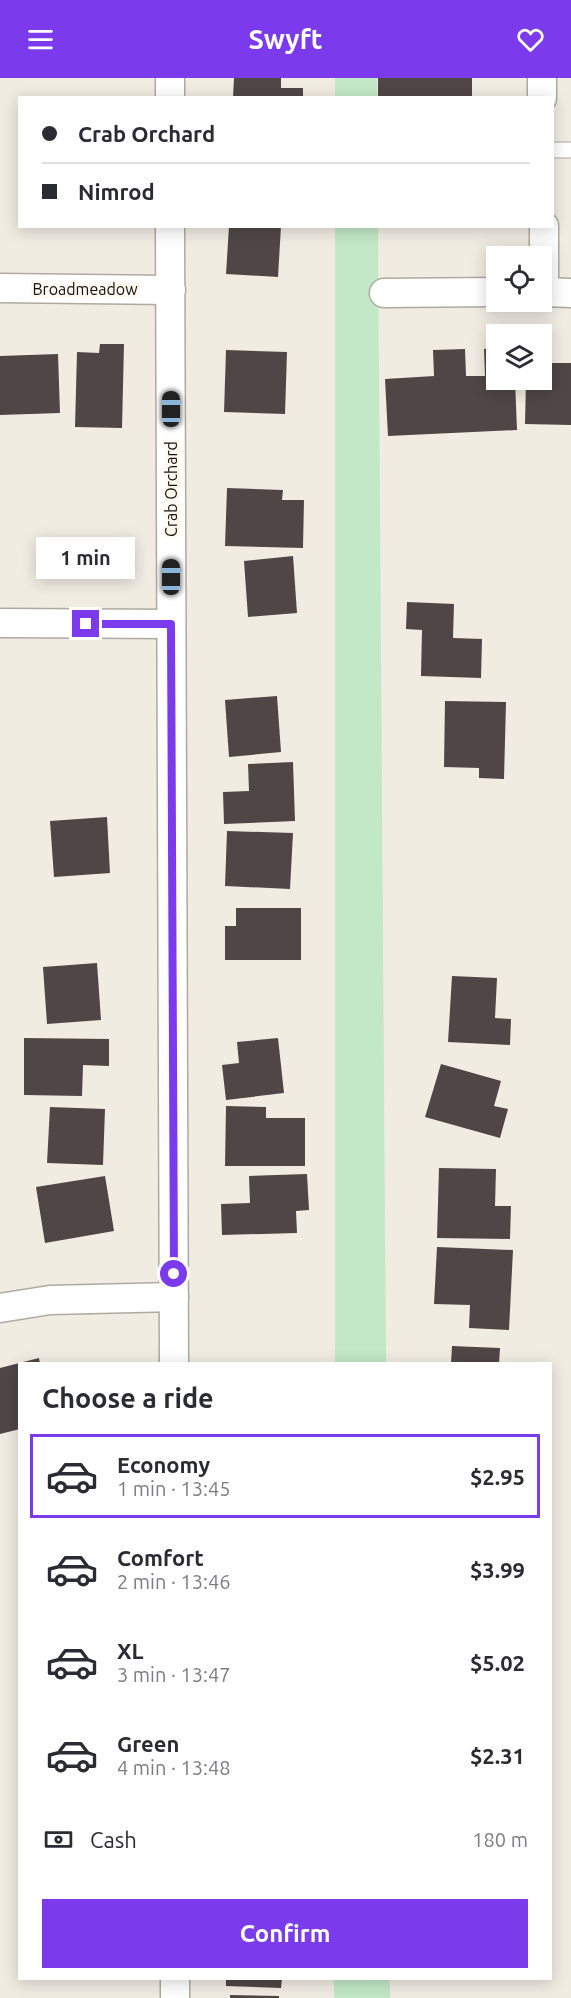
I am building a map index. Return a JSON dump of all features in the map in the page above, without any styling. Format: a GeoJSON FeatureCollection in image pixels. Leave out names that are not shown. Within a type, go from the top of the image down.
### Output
{"type":"FeatureCollection","features":[{"type":"Feature","properties":{"kind":"street"},"geometry":{"type":"LineString","coordinates":[[170,78],[170,96]]}},
{"type":"Feature","properties":{"kind":"street"},"geometry":{"type":"LineString","coordinates":[[542,78],[542,96]]}},
{"type":"Feature","properties":{"kind":"street","name":"Crab Orchard"},"geometry":{"type":"LineString","coordinates":[[170,228],[174,1362]]}},
{"type":"Feature","properties":{"kind":"street"},"geometry":{"type":"LineString","coordinates":[[544,228],[546,246]]}},
{"type":"Feature","properties":{"kind":"street","name":"Broadmeadow"},"geometry":{"type":"LineString","coordinates":[[0,288],[171,290]]}},
{"type":"Feature","properties":{"kind":"street"},"geometry":{"type":"LineString","coordinates":[[384,293],[486,292]]}},
{"type":"Feature","properties":{"kind":"street"},"geometry":{"type":"LineString","coordinates":[[0,623],[171,624]]}},
{"type":"Feature","properties":{"kind":"street"},"geometry":{"type":"LineString","coordinates":[[0,1308],[50,1300],[174,1298]]}},
{"type":"Feature","properties":{"kind":"street"},"geometry":{"type":"LineString","coordinates":[[175,1980],[175,1998]]}},
{"type":"Feature","properties":{"kind":"lane"},"geometry":{"type":"LineString","coordinates":[[554,150],[571,150]]}},
{"type":"Feature","properties":{"kind":"green space"},"geometry":{"type":"Polygon","coordinates":[[[335,78],[377,78],[377,96],[335,96],[335,78]]]}},
{"type":"Feature","properties":{"kind":"green space"},"geometry":{"type":"Polygon","coordinates":[[[335,228],[378,228],[386,1362],[335,1362],[335,228]]]}},
{"type":"Feature","properties":{"kind":"green space"},"geometry":{"type":"Polygon","coordinates":[[[334,1980],[390,1980],[390,1998],[334,1998],[334,1980]]]}},
{"type":"Feature","properties":{"kind":"building"},"geometry":{"type":"Polygon","coordinates":[[[234,78],[281,78],[281,88],[303,88],[303,96],[233,96],[234,78]]]}},
{"type":"Feature","properties":{"kind":"building"},"geometry":{"type":"Polygon","coordinates":[[[378,78],[472,78],[472,96],[378,96],[378,78]]]}},
{"type":"Feature","properties":{"kind":"building"},"geometry":{"type":"Polygon","coordinates":[[[229,228],[281,228],[278,277],[226,274],[229,228]]]}},
{"type":"Feature","properties":{"kind":"building"},"geometry":{"type":"Polygon","coordinates":[[[100,344],[124,344],[122,428],[75,427],[77,352],[99,353],[100,344]]]}},
{"type":"Feature","properties":{"kind":"building"},"geometry":{"type":"Polygon","coordinates":[[[465,349],[466,376],[485,376],[484,349],[486,349],[486,390],[515,390],[517,430],[388,436],[385,379],[434,376],[433,350],[465,349]]]}},
{"type":"Feature","properties":{"kind":"building"},"geometry":{"type":"Polygon","coordinates":[[[226,350],[287,352],[285,414],[224,412],[226,350]]]}},
{"type":"Feature","properties":{"kind":"building"},"geometry":{"type":"Polygon","coordinates":[[[58,354],[60,413],[0,415],[0,356],[58,354]]]}},
{"type":"Feature","properties":{"kind":"building"},"geometry":{"type":"Polygon","coordinates":[[[552,363],[571,363],[571,425],[525,424],[526,390],[552,390],[552,363]]]}},
{"type":"Feature","properties":{"kind":"building"},"geometry":{"type":"Polygon","coordinates":[[[227,488],[283,490],[282,500],[304,500],[303,548],[225,546],[227,488]]]}},
{"type":"Feature","properties":{"kind":"building"},"geometry":{"type":"Polygon","coordinates":[[[293,556],[297,613],[248,617],[244,561],[293,556]]]}},
{"type":"Feature","properties":{"kind":"building"},"geometry":{"type":"Polygon","coordinates":[[[407,602],[454,604],[453,638],[482,639],[481,678],[421,676],[422,630],[406,629],[407,602]]]}},
{"type":"Feature","properties":{"kind":"building"},"geometry":{"type":"Polygon","coordinates":[[[277,696],[281,752],[229,757],[225,700],[277,696]]]}},
{"type":"Feature","properties":{"kind":"building"},"geometry":{"type":"Polygon","coordinates":[[[445,701],[506,702],[504,779],[479,778],[479,768],[444,767],[445,701]]]}},
{"type":"Feature","properties":{"kind":"building"},"geometry":{"type":"Polygon","coordinates":[[[293,762],[295,821],[224,824],[223,792],[249,791],[248,764],[293,762]]]}},
{"type":"Feature","properties":{"kind":"building"},"geometry":{"type":"Polygon","coordinates":[[[107,817],[110,873],[54,877],[50,821],[107,817]]]}},
{"type":"Feature","properties":{"kind":"building"},"geometry":{"type":"Polygon","coordinates":[[[227,831],[293,833],[290,889],[225,886],[227,831]]]}},
{"type":"Feature","properties":{"kind":"building"},"geometry":{"type":"Polygon","coordinates":[[[236,908],[301,908],[301,960],[225,960],[225,926],[236,926],[236,908]]]}},
{"type":"Feature","properties":{"kind":"building"},"geometry":{"type":"Polygon","coordinates":[[[97,963],[101,1020],[47,1024],[43,967],[97,963]]]}},
{"type":"Feature","properties":{"kind":"building"},"geometry":{"type":"Polygon","coordinates":[[[452,976],[497,978],[495,1018],[511,1019],[510,1045],[448,1042],[452,976]]]}},
{"type":"Feature","properties":{"kind":"building"},"geometry":{"type":"Polygon","coordinates":[[[24,1038],[109,1039],[109,1066],[83,1065],[82,1096],[24,1095],[24,1038]]]}},
{"type":"Feature","properties":{"kind":"building"},"geometry":{"type":"Polygon","coordinates":[[[278,1038],[284,1093],[226,1100],[222,1065],[239,1063],[237,1042],[278,1038]]]}},
{"type":"Feature","properties":{"kind":"building"},"geometry":{"type":"Polygon","coordinates":[[[441,1064],[501,1081],[494,1106],[508,1109],[500,1138],[425,1117],[441,1064]]]}},
{"type":"Feature","properties":{"kind":"building"},"geometry":{"type":"Polygon","coordinates":[[[226,1106],[266,1107],[266,1118],[305,1118],[305,1166],[225,1166],[226,1106]]]}},
{"type":"Feature","properties":{"kind":"building"},"geometry":{"type":"Polygon","coordinates":[[[50,1107],[105,1109],[103,1165],[47,1163],[50,1107]]]}},
{"type":"Feature","properties":{"kind":"building"},"geometry":{"type":"Polygon","coordinates":[[[439,1168],[496,1169],[495,1206],[511,1206],[510,1239],[437,1238],[439,1168]]]}},
{"type":"Feature","properties":{"kind":"building"},"geometry":{"type":"Polygon","coordinates":[[[307,1174],[309,1210],[296,1211],[297,1233],[222,1235],[221,1204],[250,1203],[249,1176],[307,1174]]]}},
{"type":"Feature","properties":{"kind":"building"},"geometry":{"type":"Polygon","coordinates":[[[105,1176],[114,1231],[45,1243],[36,1187],[105,1176]]]}},
{"type":"Feature","properties":{"kind":"building"},"geometry":{"type":"Polygon","coordinates":[[[437,1247],[513,1250],[509,1330],[469,1328],[470,1305],[434,1304],[437,1247]]]}},
{"type":"Feature","properties":{"kind":"building"},"geometry":{"type":"Polygon","coordinates":[[[452,1346],[500,1348],[499,1362],[451,1362],[452,1346]]]}},
{"type":"Feature","properties":{"kind":"building"},"geometry":{"type":"Polygon","coordinates":[[[39,1358],[40,1362],[23,1362],[39,1358]]]}},
{"type":"Feature","properties":{"kind":"building"},"geometry":{"type":"Polygon","coordinates":[[[18,1363],[18,1430],[0,1434],[0,1368],[18,1363]]]}},
{"type":"Feature","properties":{"kind":"building"},"geometry":{"type":"Polygon","coordinates":[[[226,1980],[282,1980],[281,1988],[226,1986],[226,1980]]]}},
{"type":"Feature","properties":{"kind":"building"},"geometry":{"type":"Polygon","coordinates":[[[230,1995],[279,1996],[279,1998],[230,1998],[230,1995]]]}},
{"type":"Feature","properties":{"kind":"route"},"geometry":{"type":"LineString","coordinates":[[86,624],[171,624],[174,1274]]}}]}
